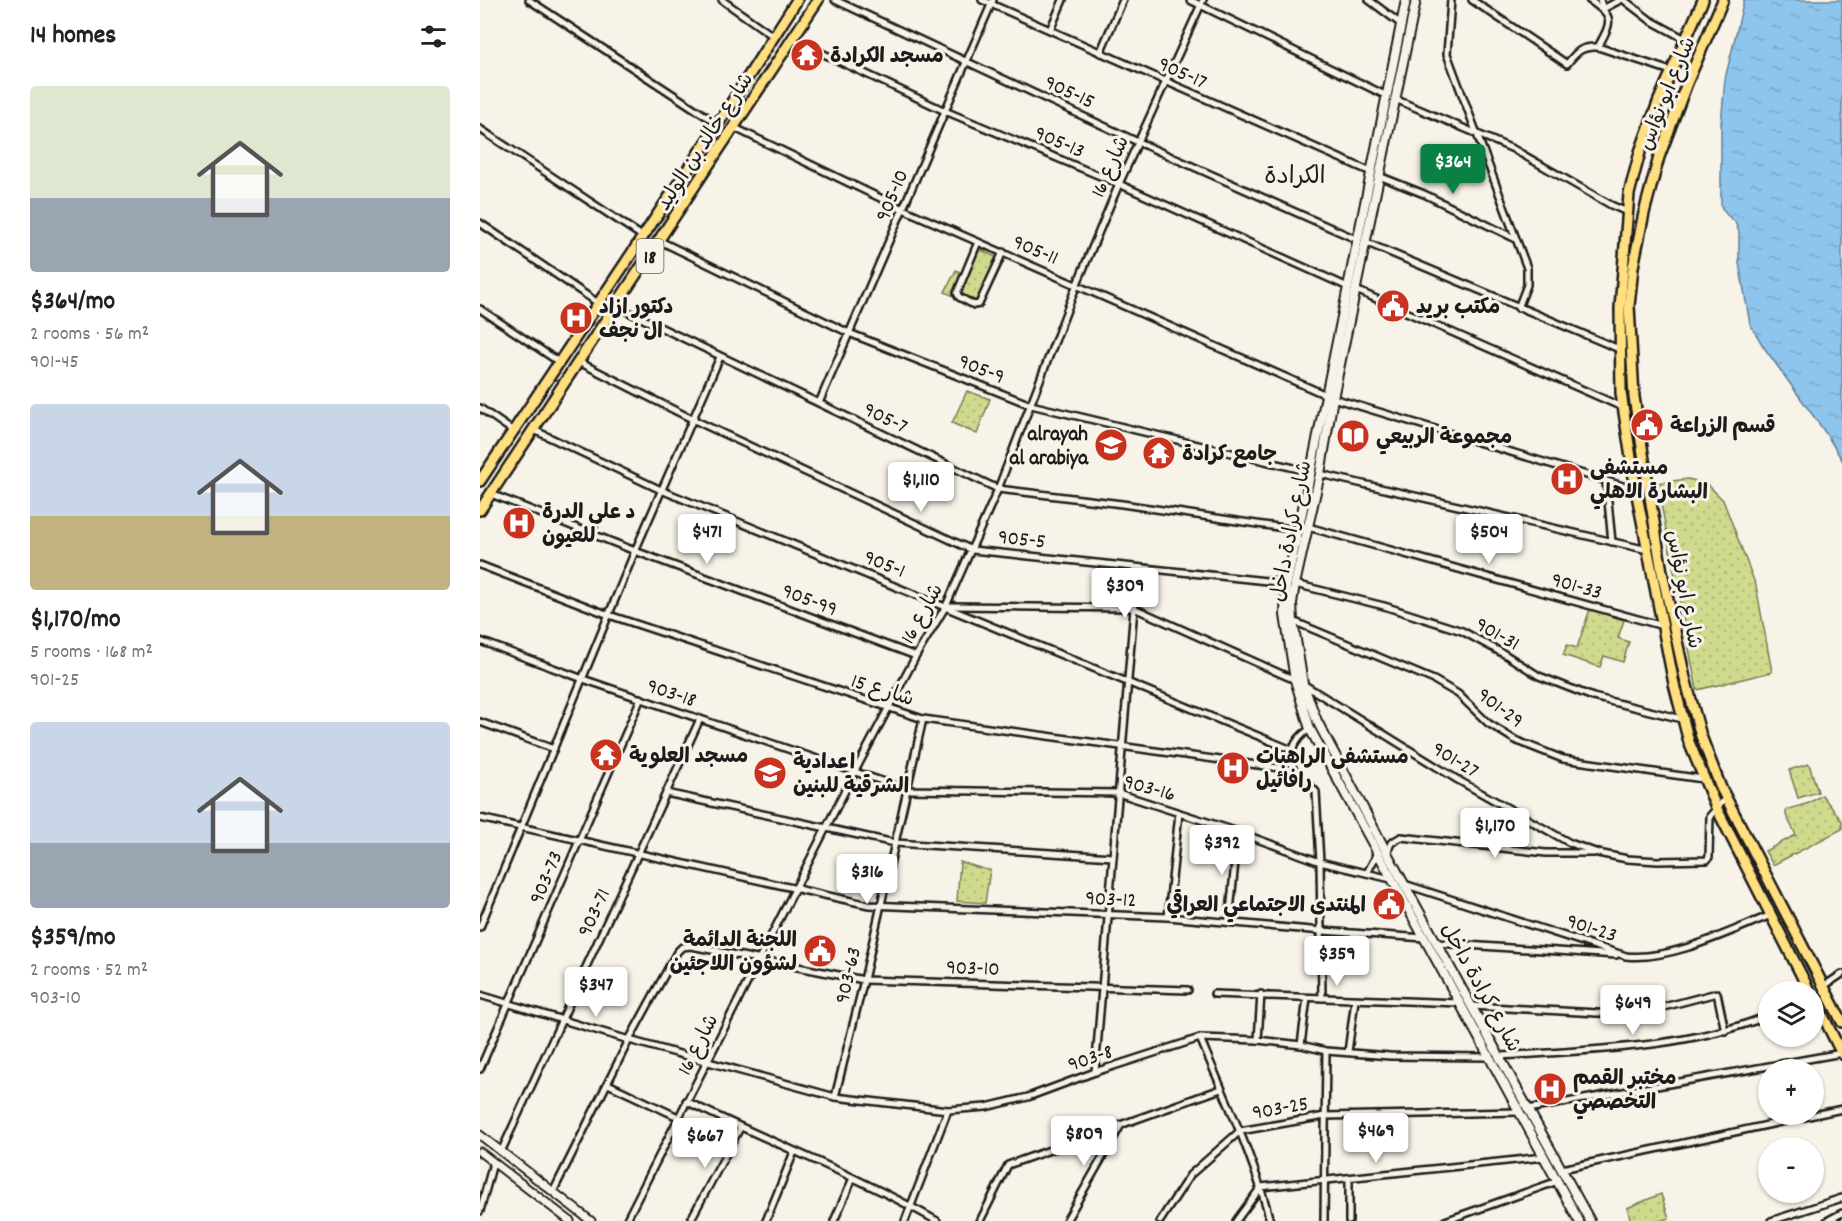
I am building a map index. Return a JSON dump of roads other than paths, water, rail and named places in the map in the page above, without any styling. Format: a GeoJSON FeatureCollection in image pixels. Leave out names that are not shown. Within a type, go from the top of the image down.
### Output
{"type":"FeatureCollection","features":[{"type":"Feature","properties":{"kind":"main road","name":"شارع خالد بن الوليد"},"geometry":{"type":"LineString","coordinates":[[480,481],[797,0]]}},
{"type":"Feature","properties":{"kind":"main road","name":"شارع خالد بن الوليد"},"geometry":{"type":"LineString","coordinates":[[480,510],[818,0]]}},
{"type":"Feature","properties":{"kind":"main road","name":"شارع كرادة داخل"},"geometry":{"type":"LineString","coordinates":[[1391,97],[1406,0]]}},
{"type":"Feature","properties":{"kind":"main road","name":"شارع كرادة داخل"},"geometry":{"type":"LineString","coordinates":[[1416,0],[1391,97],[1375,174],[1315,473],[1308,527],[1291,584],[1293,621],[1303,684],[1317,721],[1387,853],[1590,1221]]}},
{"type":"Feature","properties":{"kind":"main road","name":"شارع ابو نؤاس"},"geometry":{"type":"LineString","coordinates":[[1703,0],[1671,71],[1640,152],[1629,194],[1620,300],[1619,349],[1622,406],[1635,490],[1682,719],[1703,779],[1804,981]]}},
{"type":"Feature","properties":{"kind":"main road","name":"شارع ابو نؤاس"},"geometry":{"type":"LineString","coordinates":[[1723,0],[1687,83],[1653,176],[1644,213],[1629,306],[1634,396],[1662,572],[1695,717],[1710,762],[1726,798],[1821,981]]}},
{"type":"Feature","properties":{"kind":"main road"},"geometry":{"type":"LineString","coordinates":[[1620,330],[1630,330]]}},
{"type":"Feature","properties":{"kind":"main road","name":"شارع كرادة داخل"},"geometry":{"type":"LineString","coordinates":[[1315,473],[1299,530],[1285,615],[1295,680],[1310,729],[1579,1221]]}},
{"type":"Feature","properties":{"kind":"main road","name":"شارع ابو نؤاس"},"geometry":{"type":"LineString","coordinates":[[1824,987],[1842,1022]]}},
{"type":"Feature","properties":{"kind":"main road"},"geometry":{"type":"LineString","coordinates":[[1824,1018],[1842,1054]]}},
{"type":"Feature","properties":{"kind":"street"},"geometry":{"type":"LineString","coordinates":[[529,0],[717,124]]}},
{"type":"Feature","properties":{"kind":"street"},"geometry":{"type":"LineString","coordinates":[[722,0],[773,36]]}},
{"type":"Feature","properties":{"kind":"street","name":"905-15"},"geometry":{"type":"LineString","coordinates":[[835,0],[1138,142],[1362,241],[1619,349]]}},
{"type":"Feature","properties":{"kind":"street","name":"905-17"},"geometry":{"type":"LineString","coordinates":[[982,0],[992,2],[1165,82],[1424,194],[1516,239]]}},
{"type":"Feature","properties":{"kind":"street"},"geometry":{"type":"LineString","coordinates":[[1050,30],[1063,0]]}},
{"type":"Feature","properties":{"kind":"street"},"geometry":{"type":"LineString","coordinates":[[1100,53],[1123,0]]}},
{"type":"Feature","properties":{"kind":"street"},"geometry":{"type":"LineString","coordinates":[[1190,0],[1200,7],[1391,97],[1513,149],[1627,212]]}},
{"type":"Feature","properties":{"kind":"street","name":"شارع 16"},"geometry":{"type":"LineString","coordinates":[[626,1221],[854,773],[916,656],[946,606],[998,489],[1077,284],[1119,184],[1203,0]]}},
{"type":"Feature","properties":{"kind":"street"},"geometry":{"type":"LineString","coordinates":[[1368,0],[1401,24]]}},
{"type":"Feature","properties":{"kind":"street"},"geometry":{"type":"LineString","coordinates":[[1451,0],[1447,54],[1527,268],[1527,285],[1518,308]]}},
{"type":"Feature","properties":{"kind":"street"},"geometry":{"type":"LineString","coordinates":[[1472,0],[1567,64],[1580,48],[1588,46],[1598,47],[1671,71]]}},
{"type":"Feature","properties":{"kind":"street"},"geometry":{"type":"LineString","coordinates":[[1589,0],[1603,9]]}},
{"type":"Feature","properties":{"kind":"street"},"geometry":{"type":"LineString","coordinates":[[1598,47],[1608,28],[1609,20],[1600,0]]}},
{"type":"Feature","properties":{"kind":"street"},"geometry":{"type":"LineString","coordinates":[[1603,9],[1622,0],[1650,20],[1685,39]]}},
{"type":"Feature","properties":{"kind":"street","name":"905-10"},"geometry":{"type":"LineString","coordinates":[[819,403],[992,2]]}},
{"type":"Feature","properties":{"kind":"street","name":"905-13"},"geometry":{"type":"LineString","coordinates":[[792,39],[945,111],[1119,184],[1622,406]]}},
{"type":"Feature","properties":{"kind":"street","name":"905-11"},"geometry":{"type":"LineString","coordinates":[[735,128],[903,209],[1330,397],[1635,490]]}},
{"type":"Feature","properties":{"kind":"street"},"geometry":{"type":"LineString","coordinates":[[480,129],[642,236]]}},
{"type":"Feature","properties":{"kind":"street"},"geometry":{"type":"LineString","coordinates":[[480,223],[598,303]]}},
{"type":"Feature","properties":{"kind":"street","name":"905-9"},"geometry":{"type":"LineString","coordinates":[[660,241],[849,333],[1031,405],[1648,550]]}},
{"type":"Feature","properties":{"kind":"street"},"geometry":{"type":"LineString","coordinates":[[978,242],[957,293],[958,297],[974,305],[979,304],[1003,252]]}},
{"type":"Feature","properties":{"kind":"street","name":"905-7"},"geometry":{"type":"LineString","coordinates":[[616,306],[998,489],[1122,504],[1299,530]]}},
{"type":"Feature","properties":{"kind":"street"},"geometry":{"type":"LineString","coordinates":[[480,309],[559,362]]}},
{"type":"Feature","properties":{"kind":"street"},"geometry":{"type":"LineString","coordinates":[[480,927],[635,551],[720,357]]}},
{"type":"Feature","properties":{"kind":"street","name":"905-5"},"geometry":{"type":"LineString","coordinates":[[579,362],[692,419],[972,550],[1291,584]]}},
{"type":"Feature","properties":{"kind":"street"},"geometry":{"type":"LineString","coordinates":[[480,408],[513,431]]}},
{"type":"Feature","properties":{"kind":"street","name":"905-1"},"geometry":{"type":"LineString","coordinates":[[534,430],[661,490],[1292,750]]}},
{"type":"Feature","properties":{"kind":"street"},"geometry":{"type":"LineString","coordinates":[[1606,481],[1612,542]]}},
{"type":"Feature","properties":{"kind":"street","name":"905-99"},"geometry":{"type":"LineString","coordinates":[[491,494],[635,551],[916,656]]}},
{"type":"Feature","properties":{"kind":"street","name":"901-33"},"geometry":{"type":"LineString","coordinates":[[1308,527],[1663,626]]}},
{"type":"Feature","properties":{"kind":"street","name":"شارع 15"},"geometry":{"type":"LineString","coordinates":[[480,565],[609,615],[923,719],[1294,770]]}},
{"type":"Feature","properties":{"kind":"street","name":"901-31"},"geometry":{"type":"LineString","coordinates":[[1291,584],[1384,606],[1462,631],[1539,676],[1593,697],[1682,719]]}},
{"type":"Feature","properties":{"kind":"street"},"geometry":{"type":"LineString","coordinates":[[946,606],[1134,608],[1295,680]]}},
{"type":"Feature","properties":{"kind":"street"},"geometry":{"type":"LineString","coordinates":[[1095,1072],[1134,608]]}},
{"type":"Feature","properties":{"kind":"street","name":"901-29"},"geometry":{"type":"LineString","coordinates":[[1293,621],[1434,680],[1458,694],[1497,729],[1515,740],[1563,759],[1703,779]]}},
{"type":"Feature","properties":{"kind":"street","name":"903-18"},"geometry":{"type":"LineString","coordinates":[[480,641],[854,773]]}},
{"type":"Feature","properties":{"kind":"street","name":"901-27"},"geometry":{"type":"LineString","coordinates":[[1303,684],[1458,780],[1570,843],[1598,853],[1627,859],[1658,861],[1707,860],[1710,816],[1716,807]]}},
{"type":"Feature","properties":{"kind":"street","name":"903-73"},"geometry":{"type":"LineString","coordinates":[[480,1069],[641,698]]}},
{"type":"Feature","properties":{"kind":"street","name":"903-71"},"geometry":{"type":"LineString","coordinates":[[501,1152],[700,719]]}},
{"type":"Feature","properties":{"kind":"street","name":"903-63"},"geometry":{"type":"LineString","coordinates":[[835,1097],[923,719]]}},
{"type":"Feature","properties":{"kind":"street"},"geometry":{"type":"LineString","coordinates":[[480,722],[554,749]]}},
{"type":"Feature","properties":{"kind":"street"},"geometry":{"type":"LineString","coordinates":[[1310,729],[1300,736],[1292,750],[1291,760],[1298,776],[1316,792],[1320,862],[1322,998]]}},
{"type":"Feature","properties":{"kind":"street","name":"903-16"},"geometry":{"type":"LineString","coordinates":[[854,773],[908,790],[1118,793],[1238,832],[1320,862],[1393,879]]}},
{"type":"Feature","properties":{"kind":"street"},"geometry":{"type":"LineString","coordinates":[[666,793],[894,843],[1113,857]]}},
{"type":"Feature","properties":{"kind":"street"},"geometry":{"type":"LineString","coordinates":[[1716,807],[1726,798]]}},
{"type":"Feature","properties":{"kind":"street"},"geometry":{"type":"LineString","coordinates":[[1168,917],[1179,813]]}},
{"type":"Feature","properties":{"kind":"street","name":"903-12"},"geometry":{"type":"LineString","coordinates":[[480,818],[869,904],[1168,917],[1425,938]]}},
{"type":"Feature","properties":{"kind":"street"},"geometry":{"type":"LineString","coordinates":[[1229,922],[1238,832]]}},
{"type":"Feature","properties":{"kind":"street"},"geometry":{"type":"LineString","coordinates":[[1387,853],[1391,843],[1401,837],[1546,854],[1598,853]]}},
{"type":"Feature","properties":{"kind":"street"},"geometry":{"type":"LineString","coordinates":[[1367,873],[1375,858],[1375,846]]}},
{"type":"Feature","properties":{"kind":"street","name":"901-23"},"geometry":{"type":"LineString","coordinates":[[1404,884],[1626,956],[1659,955],[1771,915]]}},
{"type":"Feature","properties":{"kind":"street"},"geometry":{"type":"LineString","coordinates":[[480,908],[487,910]]}},
{"type":"Feature","properties":{"kind":"street"},"geometry":{"type":"LineString","coordinates":[[1437,943],[1626,956]]}},
{"type":"Feature","properties":{"kind":"street","name":"903-10"},"geometry":{"type":"LineString","coordinates":[[629,1040],[677,952],[682,947],[691,946],[864,980],[1188,990]]}},
{"type":"Feature","properties":{"kind":"street"},"geometry":{"type":"LineString","coordinates":[[1824,987],[1842,974]]}},
{"type":"Feature","properties":{"kind":"street"},"geometry":{"type":"LineString","coordinates":[[1472,1006],[1633,1015],[1717,993],[1725,1031]]}},
{"type":"Feature","properties":{"kind":"street"},"geometry":{"type":"LineString","coordinates":[[1214,994],[1261,994],[1460,1004]]}},
{"type":"Feature","properties":{"kind":"street"},"geometry":{"type":"LineString","coordinates":[[1258,1040],[1261,994]]}},
{"type":"Feature","properties":{"kind":"street","name":"903-8"},"geometry":{"type":"LineString","coordinates":[[480,995],[629,1040],[835,1097],[948,1110],[986,1107],[1028,1097],[1095,1072],[1200,1038],[1258,1040],[1326,1051],[1390,1056],[1489,1057]]}},
{"type":"Feature","properties":{"kind":"street"},"geometry":{"type":"LineString","coordinates":[[1300,1045],[1307,998]]}},
{"type":"Feature","properties":{"kind":"street"},"geometry":{"type":"LineString","coordinates":[[1348,1052],[1355,1000]]}},
{"type":"Feature","properties":{"kind":"street"},"geometry":{"type":"LineString","coordinates":[[1500,1056],[1635,1048],[1725,1031],[1758,1019]]}},
{"type":"Feature","properties":{"kind":"street"},"geometry":{"type":"LineString","coordinates":[[1200,1038],[1240,1131],[1261,1187],[1270,1221]]}},
{"type":"Feature","properties":{"kind":"street"},"geometry":{"type":"LineString","coordinates":[[553,1192],[629,1040]]}},
{"type":"Feature","properties":{"kind":"street"},"geometry":{"type":"LineString","coordinates":[[1324,1221],[1326,1051]]}},
{"type":"Feature","properties":{"kind":"street"},"geometry":{"type":"LineString","coordinates":[[1528,1109],[1842,1054]]}},
{"type":"Feature","properties":{"kind":"street"},"geometry":{"type":"LineString","coordinates":[[608,1084],[678,1117]]}},
{"type":"Feature","properties":{"kind":"street"},"geometry":{"type":"LineString","coordinates":[[981,1221],[1008,1165],[1221,1089]]}},
{"type":"Feature","properties":{"kind":"street"},"geometry":{"type":"LineString","coordinates":[[686,1101],[740,1128],[853,1178],[937,1221]]}},
{"type":"Feature","properties":{"kind":"street"},"geometry":{"type":"LineString","coordinates":[[1562,1169],[1842,1109]]}},
{"type":"Feature","properties":{"kind":"street"},"geometry":{"type":"LineString","coordinates":[[904,1221],[948,1110]]}},
{"type":"Feature","properties":{"kind":"street","name":"903-25"},"geometry":{"type":"LineString","coordinates":[[1160,1221],[1190,1175],[1240,1131],[1325,1116],[1519,1112]]}},
{"type":"Feature","properties":{"kind":"street"},"geometry":{"type":"LineString","coordinates":[[1066,1221],[1121,1125]]}},
{"type":"Feature","properties":{"kind":"street"},"geometry":{"type":"LineString","coordinates":[[690,1221],[740,1128]]}},
{"type":"Feature","properties":{"kind":"street"},"geometry":{"type":"LineString","coordinates":[[480,1135],[591,1221]]}},
{"type":"Feature","properties":{"kind":"street"},"geometry":{"type":"LineString","coordinates":[[480,1152],[570,1221]]}},
{"type":"Feature","properties":{"kind":"street"},"geometry":{"type":"LineString","coordinates":[[765,1221],[794,1152]]}},
{"type":"Feature","properties":{"kind":"street"},"geometry":{"type":"LineString","coordinates":[[1236,1221],[1261,1187],[1544,1157]]}},
{"type":"Feature","properties":{"kind":"street"},"geometry":{"type":"LineString","coordinates":[[480,1211],[494,1163]]}},
{"type":"Feature","properties":{"kind":"street"},"geometry":{"type":"LineString","coordinates":[[834,1221],[853,1178]]}},
{"type":"Feature","properties":{"kind":"street"},"geometry":{"type":"LineString","coordinates":[[1349,1178],[1349,1221]]}},
{"type":"Feature","properties":{"kind":"street"},"geometry":{"type":"LineString","coordinates":[[1445,1221],[1558,1181]]}},
{"type":"Feature","properties":{"kind":"street"},"geometry":{"type":"LineString","coordinates":[[1771,1221],[1842,1198]]}},
{"type":"Feature","properties":{"kind":"street"},"geometry":{"type":"LineString","coordinates":[[1827,1221],[1842,1213]]}},
{"type":"Feature","properties":{"kind":"street"},"geometry":{"type":"LineString","coordinates":[[1792,1214],[1795,1221]]}},
{"type":"Feature","properties":{"kind":"water"},"geometry":{"type":"Polygon","coordinates":[[[1744,0],[1842,0],[1842,460],[1750,324],[1739,263],[1739,232],[1735,222],[1721,207],[1721,124],[1725,79],[1744,0]]]}},
{"type":"Feature","properties":{"kind":"place","name":"مسجد الكرادة"},"geometry":{"type":"Point","coordinates":[807,55]}},
{"type":"Feature","properties":{"kind":"place","name":"مكتب بريد"},"geometry":{"type":"Point","coordinates":[1393,306]}},
{"type":"Feature","properties":{"kind":"place","name":"دكتور ازاد ال نجف"},"geometry":{"type":"Point","coordinates":[576,318]}},
{"type":"Feature","properties":{"kind":"place","name":"قسم الزراعة"},"geometry":{"type":"Point","coordinates":[1647,425]}},
{"type":"Feature","properties":{"kind":"place","name":"مجموعة الربيعي"},"geometry":{"type":"Point","coordinates":[1353,436]}},
{"type":"Feature","properties":{"kind":"place","name":"alrayah al arabiya"},"geometry":{"type":"Point","coordinates":[1111,445]}},
{"type":"Feature","properties":{"kind":"place","name":"جامع كرادة"},"geometry":{"type":"Point","coordinates":[1159,453]}},
{"type":"Feature","properties":{"kind":"place","name":"مستشفى البشارة الاهلي"},"geometry":{"type":"Point","coordinates":[1567,479]}},
{"type":"Feature","properties":{"kind":"place","name":"د علي الدرة للعيون"},"geometry":{"type":"Point","coordinates":[519,523]}},
{"type":"Feature","properties":{"kind":"place","name":"مسجد العلوية"},"geometry":{"type":"Point","coordinates":[606,755]}},
{"type":"Feature","properties":{"kind":"place","name":"مستشفى الراهبات رافائيل"},"geometry":{"type":"Point","coordinates":[1233,768]}},
{"type":"Feature","properties":{"kind":"place","name":"اعدادية الشرقية للبنين"},"geometry":{"type":"Point","coordinates":[770,773]}},
{"type":"Feature","properties":{"kind":"place","name":"المنتدى الاجتماعي العراقي"},"geometry":{"type":"Point","coordinates":[1389,904]}},
{"type":"Feature","properties":{"kind":"place","name":"اللجنة الدائمة لشؤون اللاجئين"},"geometry":{"type":"Point","coordinates":[820,951]}},
{"type":"Feature","properties":{"kind":"place","name":"مختبر القمم التخصصي"},"geometry":{"type":"Point","coordinates":[1550,1089]}},
{"type":"Feature","properties":{"kind":"district","name":"الكرادة"},"geometry":{"type":"Point","coordinates":[1295,175]}}]}
